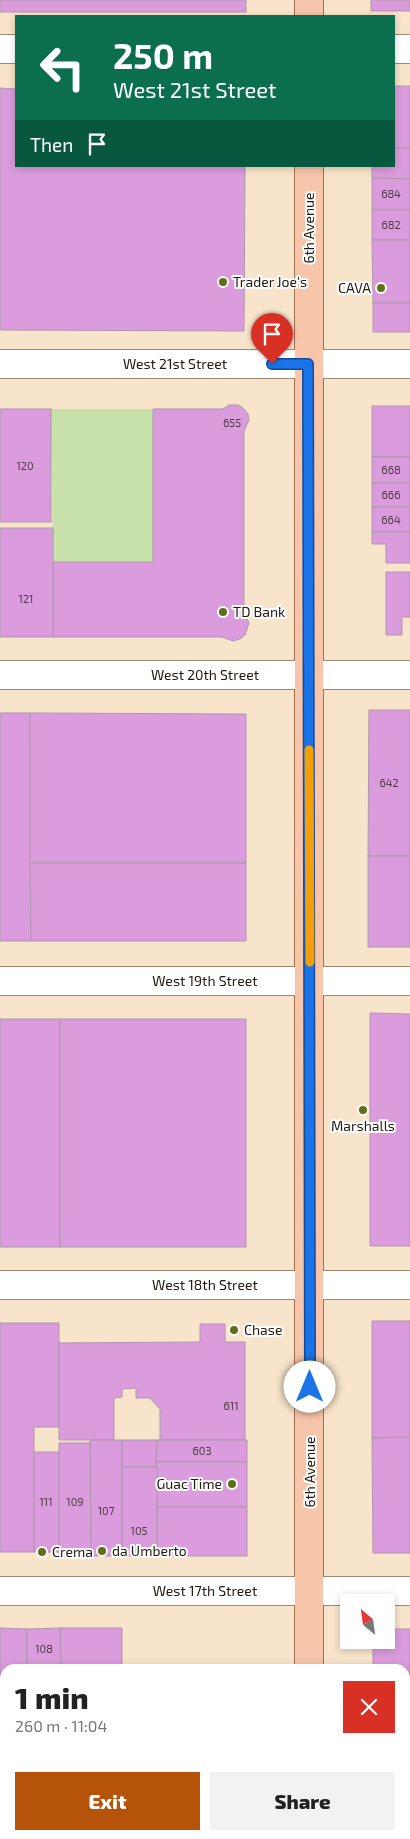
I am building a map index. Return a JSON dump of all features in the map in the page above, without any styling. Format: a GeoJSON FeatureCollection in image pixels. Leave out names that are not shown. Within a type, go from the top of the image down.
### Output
{"type":"FeatureCollection","features":[{"type":"Feature","properties":{"kind":"main road"},"geometry":{"type":"LineString","coordinates":[[308,0],[308,15]]}},
{"type":"Feature","properties":{"kind":"main road","name":"6th Avenue"},"geometry":{"type":"LineString","coordinates":[[309,167],[310,1664]]}},
{"type":"Feature","properties":{"kind":"street"},"geometry":{"type":"LineString","coordinates":[[0,49],[15,49]]}},
{"type":"Feature","properties":{"kind":"street"},"geometry":{"type":"LineString","coordinates":[[395,49],[410,49]]}},
{"type":"Feature","properties":{"kind":"street","name":"West 21st Street"},"geometry":{"type":"LineString","coordinates":[[0,364],[410,364]]}},
{"type":"Feature","properties":{"kind":"street","name":"West 20th Street"},"geometry":{"type":"LineString","coordinates":[[0,676],[410,675]]}},
{"type":"Feature","properties":{"kind":"street","name":"West 19th Street"},"geometry":{"type":"LineString","coordinates":[[0,981],[410,981]]}},
{"type":"Feature","properties":{"kind":"street","name":"West 18th Street"},"geometry":{"type":"LineString","coordinates":[[0,1285],[410,1284]]}},
{"type":"Feature","properties":{"kind":"street","name":"West 17th Street"},"geometry":{"type":"LineString","coordinates":[[0,1591],[410,1591]]}},
{"type":"Feature","properties":{"kind":"green space"},"geometry":{"type":"Polygon","coordinates":[[[51,409],[153,409],[153,562],[53,562],[51,409]]]}},
{"type":"Feature","properties":{"kind":"building"},"geometry":{"type":"Polygon","coordinates":[[[0,0],[246,0],[246,12],[0,12],[0,0]]]}},
{"type":"Feature","properties":{"kind":"building"},"geometry":{"type":"Polygon","coordinates":[[[371,0],[410,0],[410,11],[371,11],[371,0]]]}},
{"type":"Feature","properties":{"kind":"building"},"geometry":{"type":"Polygon","coordinates":[[[395,86],[410,86],[410,148],[395,148],[395,86]]]}},
{"type":"Feature","properties":{"kind":"building"},"geometry":{"type":"Polygon","coordinates":[[[0,88],[15,89],[15,167],[245,167],[244,331],[0,330],[0,88]]]}},
{"type":"Feature","properties":{"kind":"building"},"geometry":{"type":"Polygon","coordinates":[[[395,148],[410,148],[410,179],[372,178],[372,167],[395,167],[395,148]]]}},
{"type":"Feature","properties":{"kind":"building"},"geometry":{"type":"Polygon","coordinates":[[[372,178],[410,179],[410,210],[372,210],[372,178]]]}},
{"type":"Feature","properties":{"kind":"building"},"geometry":{"type":"Polygon","coordinates":[[[372,210],[410,210],[410,240],[372,240],[372,210]]]}},
{"type":"Feature","properties":{"kind":"building"},"geometry":{"type":"Polygon","coordinates":[[[372,240],[410,240],[410,303],[373,303],[372,240]]]}},
{"type":"Feature","properties":{"kind":"building"},"geometry":{"type":"Polygon","coordinates":[[[373,303],[410,303],[410,332],[373,332],[373,303]]]}},
{"type":"Feature","properties":{"kind":"building"},"geometry":{"type":"Polygon","coordinates":[[[229,405],[238,405],[243,408],[248,414],[249,420],[244,431],[244,612],[249,623],[245,635],[233,641],[222,637],[53,637],[53,562],[153,562],[153,409],[223,409],[229,405]]]}},
{"type":"Feature","properties":{"kind":"building"},"geometry":{"type":"Polygon","coordinates":[[[372,406],[410,406],[410,457],[372,457],[372,406]]]}},
{"type":"Feature","properties":{"kind":"building"},"geometry":{"type":"Polygon","coordinates":[[[0,409],[51,409],[51,522],[0,522],[0,409]]]}},
{"type":"Feature","properties":{"kind":"building"},"geometry":{"type":"Polygon","coordinates":[[[372,457],[410,457],[410,483],[372,483],[372,457]]]}},
{"type":"Feature","properties":{"kind":"building"},"geometry":{"type":"Polygon","coordinates":[[[372,483],[410,483],[410,507],[372,507],[372,483]]]}},
{"type":"Feature","properties":{"kind":"building"},"geometry":{"type":"Polygon","coordinates":[[[372,507],[410,507],[410,532],[372,532],[372,507]]]}},
{"type":"Feature","properties":{"kind":"building"},"geometry":{"type":"Polygon","coordinates":[[[0,528],[53,528],[53,637],[0,637],[0,528]]]}},
{"type":"Feature","properties":{"kind":"building"},"geometry":{"type":"Polygon","coordinates":[[[372,532],[410,532],[410,563],[386,563],[386,544],[372,544],[372,532]]]}},
{"type":"Feature","properties":{"kind":"building"},"geometry":{"type":"Polygon","coordinates":[[[386,572],[410,572],[410,617],[402,617],[402,635],[386,635],[386,572]]]}},
{"type":"Feature","properties":{"kind":"building"},"geometry":{"type":"Polygon","coordinates":[[[369,710],[410,710],[410,856],[368,856],[369,710]]]}},
{"type":"Feature","properties":{"kind":"building"},"geometry":{"type":"Polygon","coordinates":[[[0,713],[30,713],[31,941],[0,941],[0,713]]]}},
{"type":"Feature","properties":{"kind":"building"},"geometry":{"type":"Polygon","coordinates":[[[30,713],[246,714],[246,863],[30,863],[30,713]]]}},
{"type":"Feature","properties":{"kind":"building"},"geometry":{"type":"Polygon","coordinates":[[[368,856],[410,856],[410,947],[368,947],[368,856]]]}},
{"type":"Feature","properties":{"kind":"building"},"geometry":{"type":"Polygon","coordinates":[[[30,863],[246,863],[246,941],[31,941],[30,863]]]}},
{"type":"Feature","properties":{"kind":"building"},"geometry":{"type":"Polygon","coordinates":[[[370,1013],[410,1014],[410,1246],[370,1246],[370,1013]]]}},
{"type":"Feature","properties":{"kind":"building"},"geometry":{"type":"Polygon","coordinates":[[[0,1019],[60,1019],[60,1247],[0,1247],[0,1019]]]}},
{"type":"Feature","properties":{"kind":"building"},"geometry":{"type":"Polygon","coordinates":[[[60,1019],[246,1019],[246,1247],[60,1247],[60,1019]]]}},
{"type":"Feature","properties":{"kind":"building"},"geometry":{"type":"Polygon","coordinates":[[[372,1321],[410,1321],[410,1437],[372,1438],[372,1321]]]}},
{"type":"Feature","properties":{"kind":"building"},"geometry":{"type":"Polygon","coordinates":[[[0,1323],[59,1323],[59,1427],[34,1427],[34,1552],[0,1552],[0,1323]]]}},
{"type":"Feature","properties":{"kind":"building"},"geometry":{"type":"Polygon","coordinates":[[[200,1324],[225,1324],[225,1342],[245,1342],[245,1440],[160,1440],[160,1409],[150,1398],[136,1398],[136,1388],[122,1389],[122,1397],[114,1398],[114,1440],[59,1440],[59,1343],[200,1342],[200,1324]]]}},
{"type":"Feature","properties":{"kind":"building"},"geometry":{"type":"Polygon","coordinates":[[[410,1437],[410,1553],[373,1553],[372,1438],[410,1437]]]}},
{"type":"Feature","properties":{"kind":"building"},"geometry":{"type":"Polygon","coordinates":[[[90,1440],[122,1440],[122,1556],[91,1556],[90,1440]]]}},
{"type":"Feature","properties":{"kind":"building"},"geometry":{"type":"Polygon","coordinates":[[[122,1440],[157,1440],[157,1467],[122,1467],[122,1440]]]}},
{"type":"Feature","properties":{"kind":"building"},"geometry":{"type":"Polygon","coordinates":[[[157,1440],[247,1440],[247,1462],[156,1462],[157,1440]]]}},
{"type":"Feature","properties":{"kind":"building"},"geometry":{"type":"Polygon","coordinates":[[[59,1443],[90,1443],[91,1556],[59,1556],[59,1443]]]}},
{"type":"Feature","properties":{"kind":"building"},"geometry":{"type":"Polygon","coordinates":[[[34,1452],[59,1452],[59,1552],[34,1552],[34,1452]]]}},
{"type":"Feature","properties":{"kind":"building"},"geometry":{"type":"Polygon","coordinates":[[[156,1462],[247,1462],[247,1507],[157,1507],[156,1462]]]}},
{"type":"Feature","properties":{"kind":"building"},"geometry":{"type":"Polygon","coordinates":[[[122,1467],[157,1467],[157,1556],[122,1556],[122,1467]]]}},
{"type":"Feature","properties":{"kind":"building"},"geometry":{"type":"Polygon","coordinates":[[[157,1507],[247,1507],[247,1556],[157,1556],[157,1507]]]}},
{"type":"Feature","properties":{"kind":"building"},"geometry":{"type":"Polygon","coordinates":[[[0,1628],[27,1629],[27,1664],[0,1664],[0,1628]]]}},
{"type":"Feature","properties":{"kind":"building"},"geometry":{"type":"Polygon","coordinates":[[[60,1628],[61,1664],[27,1664],[27,1629],[60,1628]]]}},
{"type":"Feature","properties":{"kind":"building"},"geometry":{"type":"Polygon","coordinates":[[[60,1628],[122,1628],[122,1664],[61,1664],[60,1628]]]}},
{"type":"Feature","properties":{"kind":"building"},"geometry":{"type":"Polygon","coordinates":[[[395,1629],[410,1629],[410,1664],[373,1664],[373,1649],[395,1649],[395,1629]]]}},
{"type":"Feature","properties":{"kind":"slow traffic"},"geometry":{"type":"LineString","coordinates":[[309,750],[310,962]]}},
{"type":"Feature","properties":{"kind":"place","name":"Trader Joe's"},"geometry":{"type":"Point","coordinates":[223,282]}},
{"type":"Feature","properties":{"kind":"place","name":"CAVA"},"geometry":{"type":"Point","coordinates":[381,288]}},
{"type":"Feature","properties":{"kind":"place","name":"TD Bank"},"geometry":{"type":"Point","coordinates":[223,612]}},
{"type":"Feature","properties":{"kind":"place","name":"Marshalls"},"geometry":{"type":"Point","coordinates":[363,1110]}},
{"type":"Feature","properties":{"kind":"place","name":"Chase"},"geometry":{"type":"Point","coordinates":[234,1330]}},
{"type":"Feature","properties":{"kind":"place","name":"Guac Time"},"geometry":{"type":"Point","coordinates":[232,1484]}},
{"type":"Feature","properties":{"kind":"place","name":"da Umberto"},"geometry":{"type":"Point","coordinates":[102,1551]}},
{"type":"Feature","properties":{"kind":"place","name":"Crema"},"geometry":{"type":"Point","coordinates":[42,1552]}},
{"type":"Feature","properties":{"kind":"route"},"geometry":{"type":"LineString","coordinates":[[272,364],[308,364],[310,1387]]}}]}
